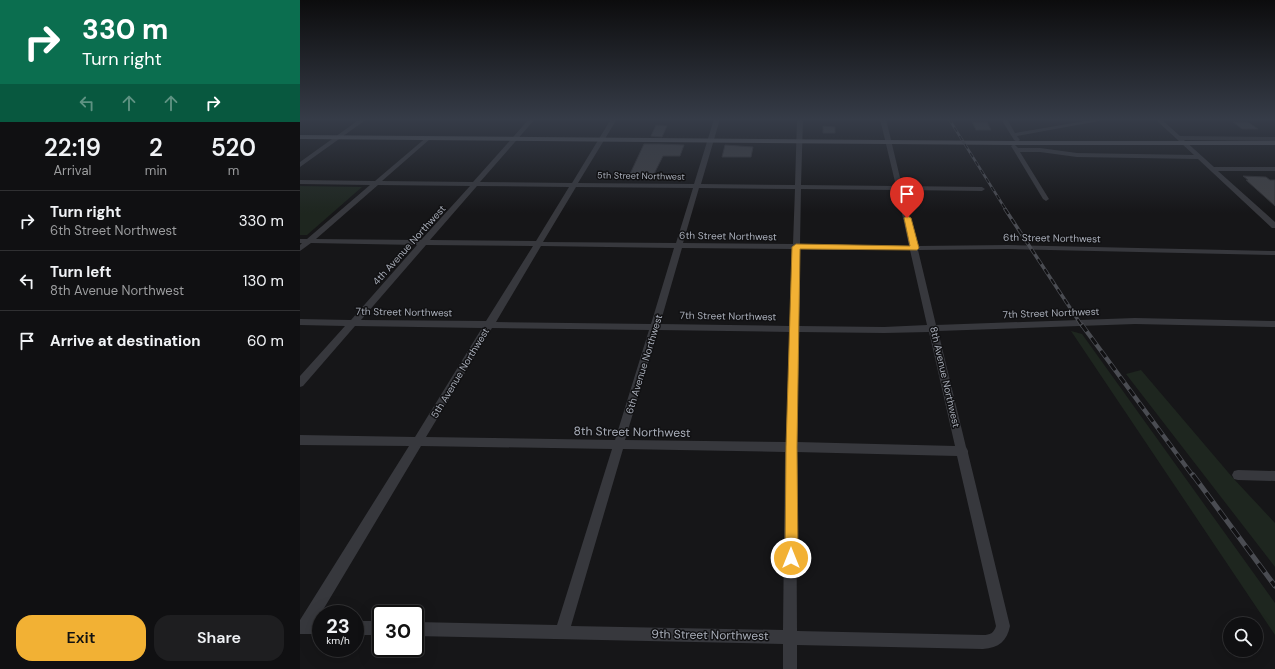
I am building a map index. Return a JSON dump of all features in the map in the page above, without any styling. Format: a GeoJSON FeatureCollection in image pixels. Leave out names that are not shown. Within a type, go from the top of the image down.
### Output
{"type":"FeatureCollection","features":[{"type":"Feature","properties":{"kind":"street"},"geometry":{"type":"LineString","coordinates":[[300,165],[321,150]]}},
{"type":"Feature","properties":{"kind":"street"},"geometry":{"type":"LineString","coordinates":[[300,249],[414,150]]}},
{"type":"Feature","properties":{"kind":"street","name":"4th Avenue Northwest"},"geometry":{"type":"LineString","coordinates":[[300,383],[505,150]]}},
{"type":"Feature","properties":{"kind":"street","name":"5th Avenue Northwest"},"geometry":{"type":"LineString","coordinates":[[303,627],[419,442],[595,150]]}},
{"type":"Feature","properties":{"kind":"street","name":"6th Avenue Northwest"},"geometry":{"type":"LineString","coordinates":[[562,632],[656,326],[707,150]]}},
{"type":"Feature","properties":{"kind":"street"},"geometry":{"type":"LineString","coordinates":[[790,669],[794,328],[800,150]]}},
{"type":"Feature","properties":{"kind":"street","name":"8th Avenue Northwest"},"geometry":{"type":"LineString","coordinates":[[891,150],[963,451],[1003,626],[1002,634]]}},
{"type":"Feature","properties":{"kind":"street"},"geometry":{"type":"LineString","coordinates":[[1019,150],[1046,198]]}},
{"type":"Feature","properties":{"kind":"street"},"geometry":{"type":"LineString","coordinates":[[1041,150],[1077,156],[1199,157]]}},
{"type":"Feature","properties":{"kind":"street"},"geometry":{"type":"LineString","coordinates":[[1192,150],[1275,226]]}},
{"type":"Feature","properties":{"kind":"street"},"geometry":{"type":"LineString","coordinates":[[1213,169],[1275,169]]}},
{"type":"Feature","properties":{"kind":"street","name":"5th Street Northwest"},"geometry":{"type":"LineString","coordinates":[[300,182],[982,189]]}},
{"type":"Feature","properties":{"kind":"street","name":"6th Street Northwest"},"geometry":{"type":"LineString","coordinates":[[300,241],[796,247],[1008,247],[1275,253]]}},
{"type":"Feature","properties":{"kind":"street","name":"7th Street Northwest"},"geometry":{"type":"LineString","coordinates":[[300,322],[934,329],[1135,321],[1275,324]]}},
{"type":"Feature","properties":{"kind":"street","name":"8th Street Northwest"},"geometry":{"type":"LineString","coordinates":[[300,440],[620,444],[963,451]]}},
{"type":"Feature","properties":{"kind":"street"},"geometry":{"type":"LineString","coordinates":[[1238,475],[1275,476]]}},
{"type":"Feature","properties":{"kind":"street","name":"9th Street Northwest"},"geometry":{"type":"LineString","coordinates":[[424,629],[983,642],[993,642],[1002,634]]}},
{"type":"Feature","properties":{"kind":"shaded area"},"geometry":{"type":"Polygon","coordinates":[[[300,186],[362,187],[307,235],[300,235],[300,186]]]}},
{"type":"Feature","properties":{"kind":"shaded area"},"geometry":{"type":"Polygon","coordinates":[[[1071,331],[1082,334],[1275,603],[1275,635],[1071,331]]]}},
{"type":"Feature","properties":{"kind":"shaded area"},"geometry":{"type":"Polygon","coordinates":[[[1141,370],[1233,478],[1275,523],[1275,567],[1126,374],[1141,370]]]}},
{"type":"Feature","properties":{"kind":"building"},"geometry":{"type":"Polygon","coordinates":[[[641,150],[682,150],[680,156],[663,156],[653,176],[629,176],[641,150]]]}},
{"type":"Feature","properties":{"kind":"building"},"geometry":{"type":"Polygon","coordinates":[[[724,150],[752,150],[751,157],[722,157],[724,150]]]}},
{"type":"Feature","properties":{"kind":"building"},"geometry":{"type":"Polygon","coordinates":[[[1243,176],[1266,177],[1270,180],[1275,180],[1275,206],[1246,180],[1248,180],[1243,176]]]}},
{"type":"Feature","properties":{"kind":"railway"},"geometry":{"type":"LineString","coordinates":[[969,150],[1006,210]]}},
{"type":"Feature","properties":{"kind":"railway"},"geometry":{"type":"LineString","coordinates":[[1005,209],[1082,326]]}},
{"type":"Feature","properties":{"kind":"railway"},"geometry":{"type":"LineString","coordinates":[[1082,325],[1193,476]]}},
{"type":"Feature","properties":{"kind":"railway"},"geometry":{"type":"LineString","coordinates":[[1193,475],[1275,586]]}},
{"type":"Feature","properties":{"kind":"route"},"geometry":{"type":"LineString","coordinates":[[791,558],[796,247],[915,248],[907,218]]}}]}
